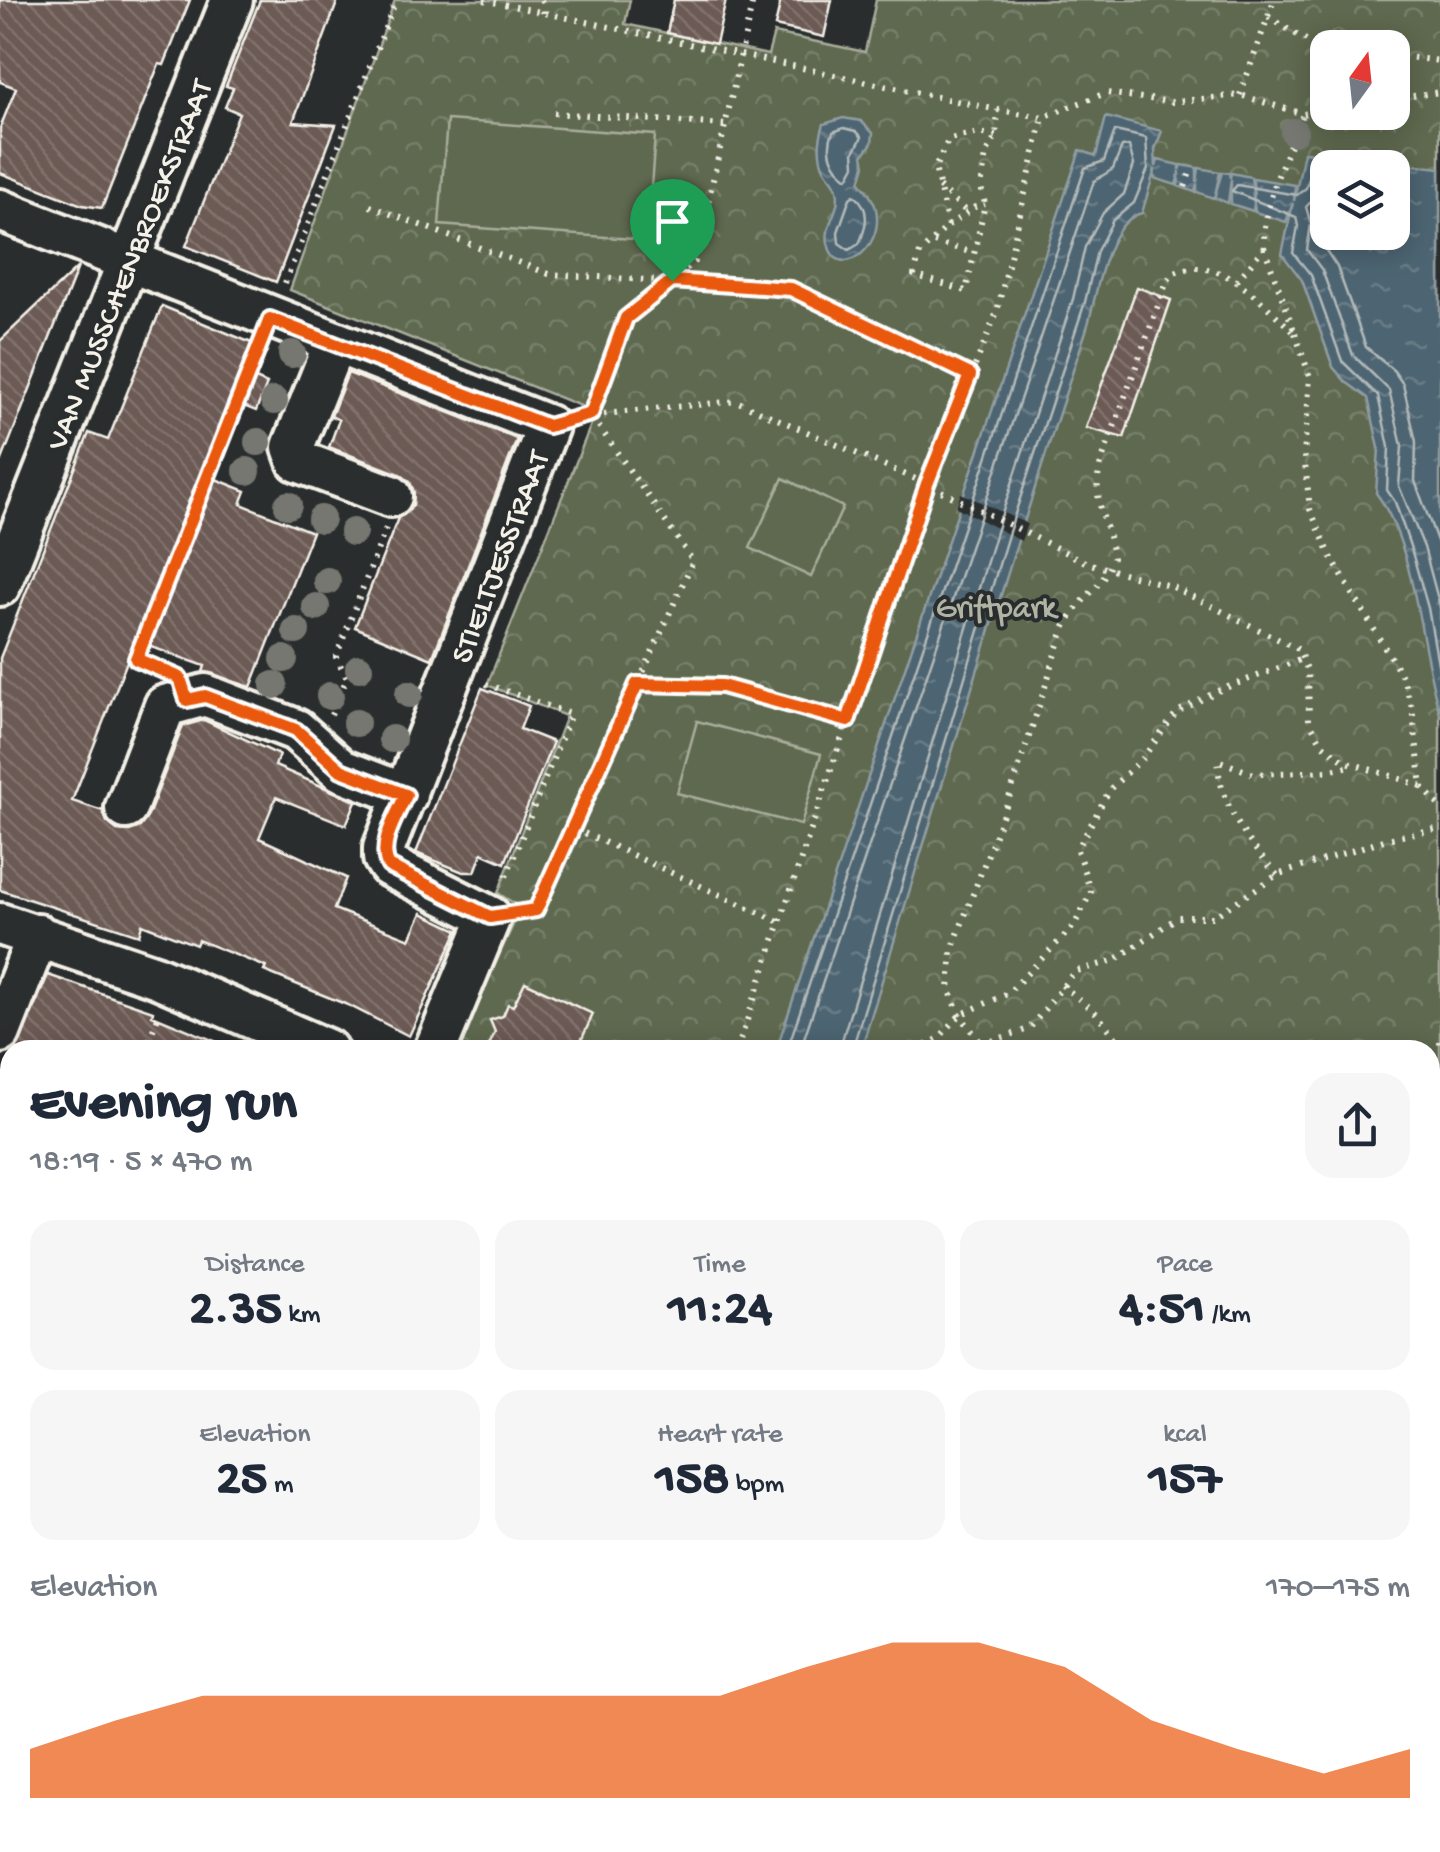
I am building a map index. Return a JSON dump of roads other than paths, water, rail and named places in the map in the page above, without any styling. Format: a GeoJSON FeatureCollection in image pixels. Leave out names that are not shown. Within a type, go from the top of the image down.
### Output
{"type":"FeatureCollection","features":[{"type":"Feature","properties":{"kind":"street","name":"VAN MUSSCHENBROEKSTRAAT"},"geometry":{"type":"LineString","coordinates":[[0,585],[232,0]]}},
{"type":"Feature","properties":{"kind":"street","name":"STIELTJESSTRAAT"},"geometry":{"type":"LineString","coordinates":[[0,210],[548,426],[384,848],[389,866],[490,917],[438,1040]]}},
{"type":"Feature","properties":{"kind":"street"},"geometry":{"type":"LineString","coordinates":[[335,342],[293,447],[298,460],[391,496]]}},
{"type":"Feature","properties":{"kind":"street"},"geometry":{"type":"LineString","coordinates":[[126,808],[164,706],[205,696],[296,730],[341,770],[406,795]]}},
{"type":"Feature","properties":{"kind":"street"},"geometry":{"type":"LineString","coordinates":[[0,1032],[19,929],[155,976],[304,1040]]}},
{"type":"Feature","properties":{"kind":"water"},"geometry":{"type":"Polygon","coordinates":[[[1106,117],[1162,131],[1155,149],[1156,167],[1158,160],[1180,165],[1180,170],[1182,165],[1197,168],[1197,182],[1199,168],[1220,172],[1215,195],[1213,198],[1197,192],[1197,183],[1195,192],[1178,186],[1180,171],[1176,185],[1154,178],[1155,169],[1142,213],[1129,219],[1110,246],[864,1040],[779,1040],[1080,150],[1096,156],[1106,117]]]}},
{"type":"Feature","properties":{"kind":"water"},"geometry":{"type":"Polygon","coordinates":[[[843,118],[861,121],[873,133],[872,143],[863,155],[865,165],[860,182],[875,205],[877,224],[867,248],[849,260],[832,254],[828,243],[838,197],[820,153],[824,124],[843,118]]]}},
{"type":"Feature","properties":{"kind":"water"},"geometry":{"type":"Polygon","coordinates":[[[1304,152],[1310,153],[1310,250],[1410,250],[1410,164],[1440,168],[1440,714],[1400,540],[1376,493],[1379,448],[1368,398],[1333,367],[1302,280],[1282,254],[1293,203],[1286,222],[1255,212],[1253,178],[1295,185],[1294,201],[1304,152]]]}},
{"type":"Feature","properties":{"kind":"water"},"geometry":{"type":"Polygon","coordinates":[[[1222,172],[1229,173],[1230,178],[1231,173],[1251,177],[1253,211],[1231,204],[1231,179],[1228,203],[1215,198],[1222,172]]]}},
{"type":"Feature","properties":{"kind":"park label","name":"Griftpark"},"geometry":{"type":"Point","coordinates":[996,605]}}]}
